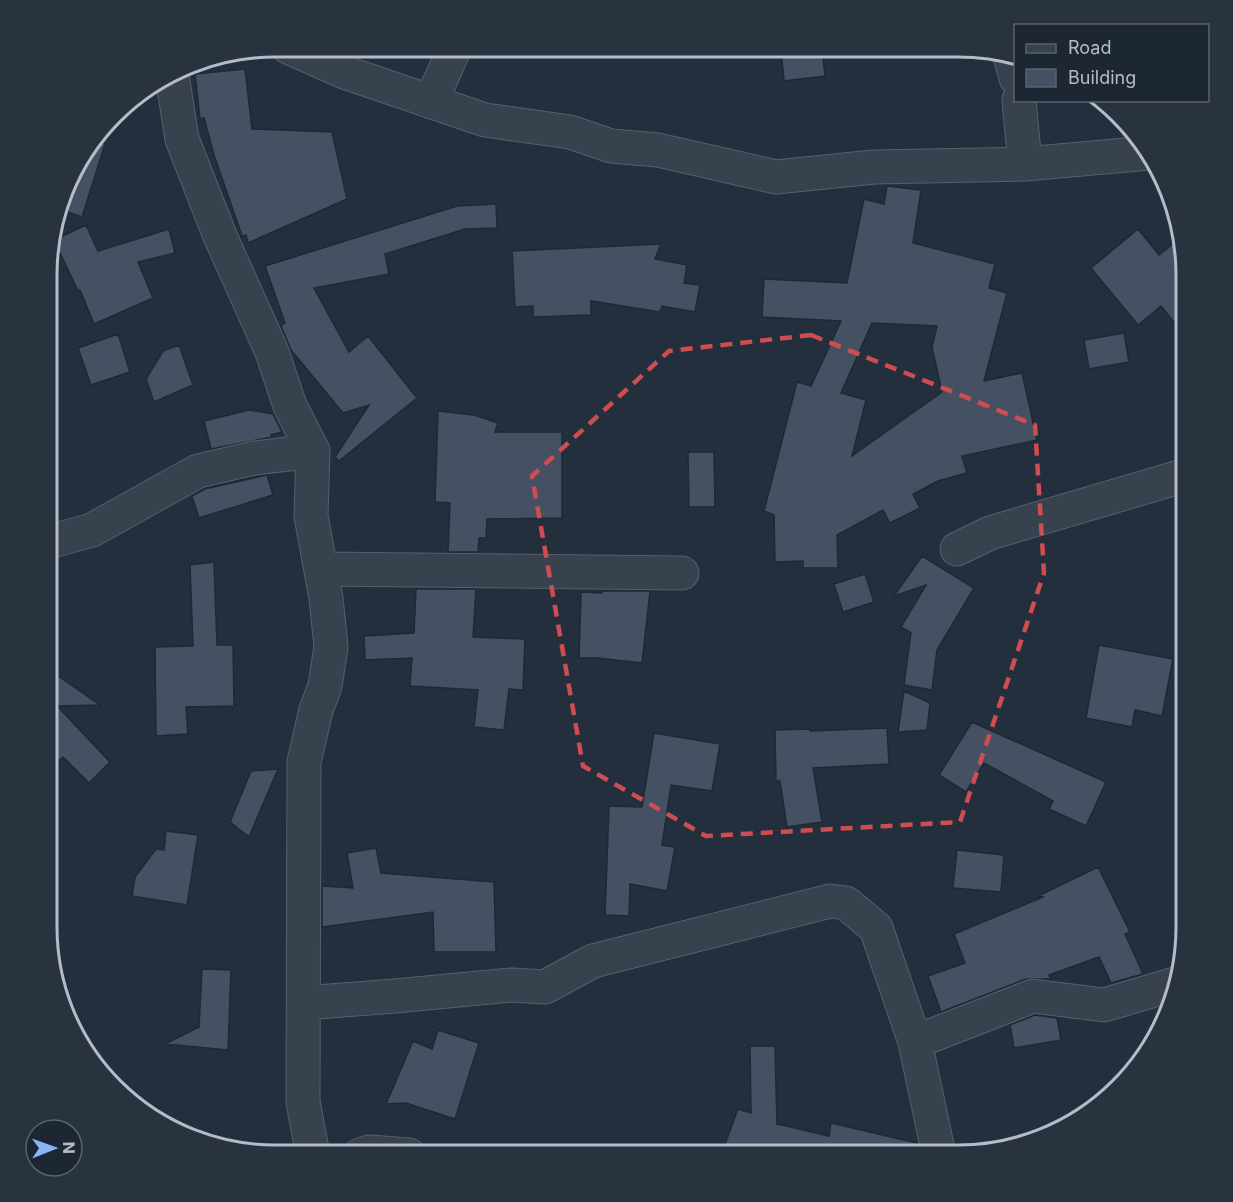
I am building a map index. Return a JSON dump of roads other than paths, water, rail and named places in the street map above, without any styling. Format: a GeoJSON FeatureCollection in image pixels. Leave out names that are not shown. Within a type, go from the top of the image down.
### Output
{"type":"FeatureCollection","features":[{"type":"Feature","properties":{"kind":"street"},"geometry":{"type":"LineString","coordinates":[[312,57],[344,72],[485,120],[570,132],[611,146],[658,150],[776,177],[874,167],[1025,164],[1139,154]]}},
{"type":"Feature","properties":{"kind":"street"},"geometry":{"type":"LineString","coordinates":[[430,102],[450,57]]}},
{"type":"Feature","properties":{"kind":"street"},"geometry":{"type":"LineString","coordinates":[[173,82],[182,139],[220,236],[272,352],[290,406],[313,451],[311,516],[326,598],[331,647],[325,686],[315,710],[304,762],[303,1102],[311,1145]]}},
{"type":"Feature","properties":{"kind":"street"},"geometry":{"type":"LineString","coordinates":[[1019,102],[1025,164]]}},
{"type":"Feature","properties":{"kind":"street"},"geometry":{"type":"LineString","coordinates":[[57,540],[92,530],[198,471],[254,458],[313,451]]}},
{"type":"Feature","properties":{"kind":"street"},"geometry":{"type":"LineString","coordinates":[[957,549],[990,533],[1176,479]]}},
{"type":"Feature","properties":{"kind":"street"},"geometry":{"type":"LineString","coordinates":[[321,569],[682,573]]}},
{"type":"Feature","properties":{"kind":"street"},"geometry":{"type":"LineString","coordinates":[[304,1003],[512,985],[545,987],[593,960],[830,901],[846,903],[876,928],[915,1042],[937,1145]]}},
{"type":"Feature","properties":{"kind":"street"},"geometry":{"type":"LineString","coordinates":[[915,1042],[1033,996],[1104,1005],[1168,986]]}}]}
